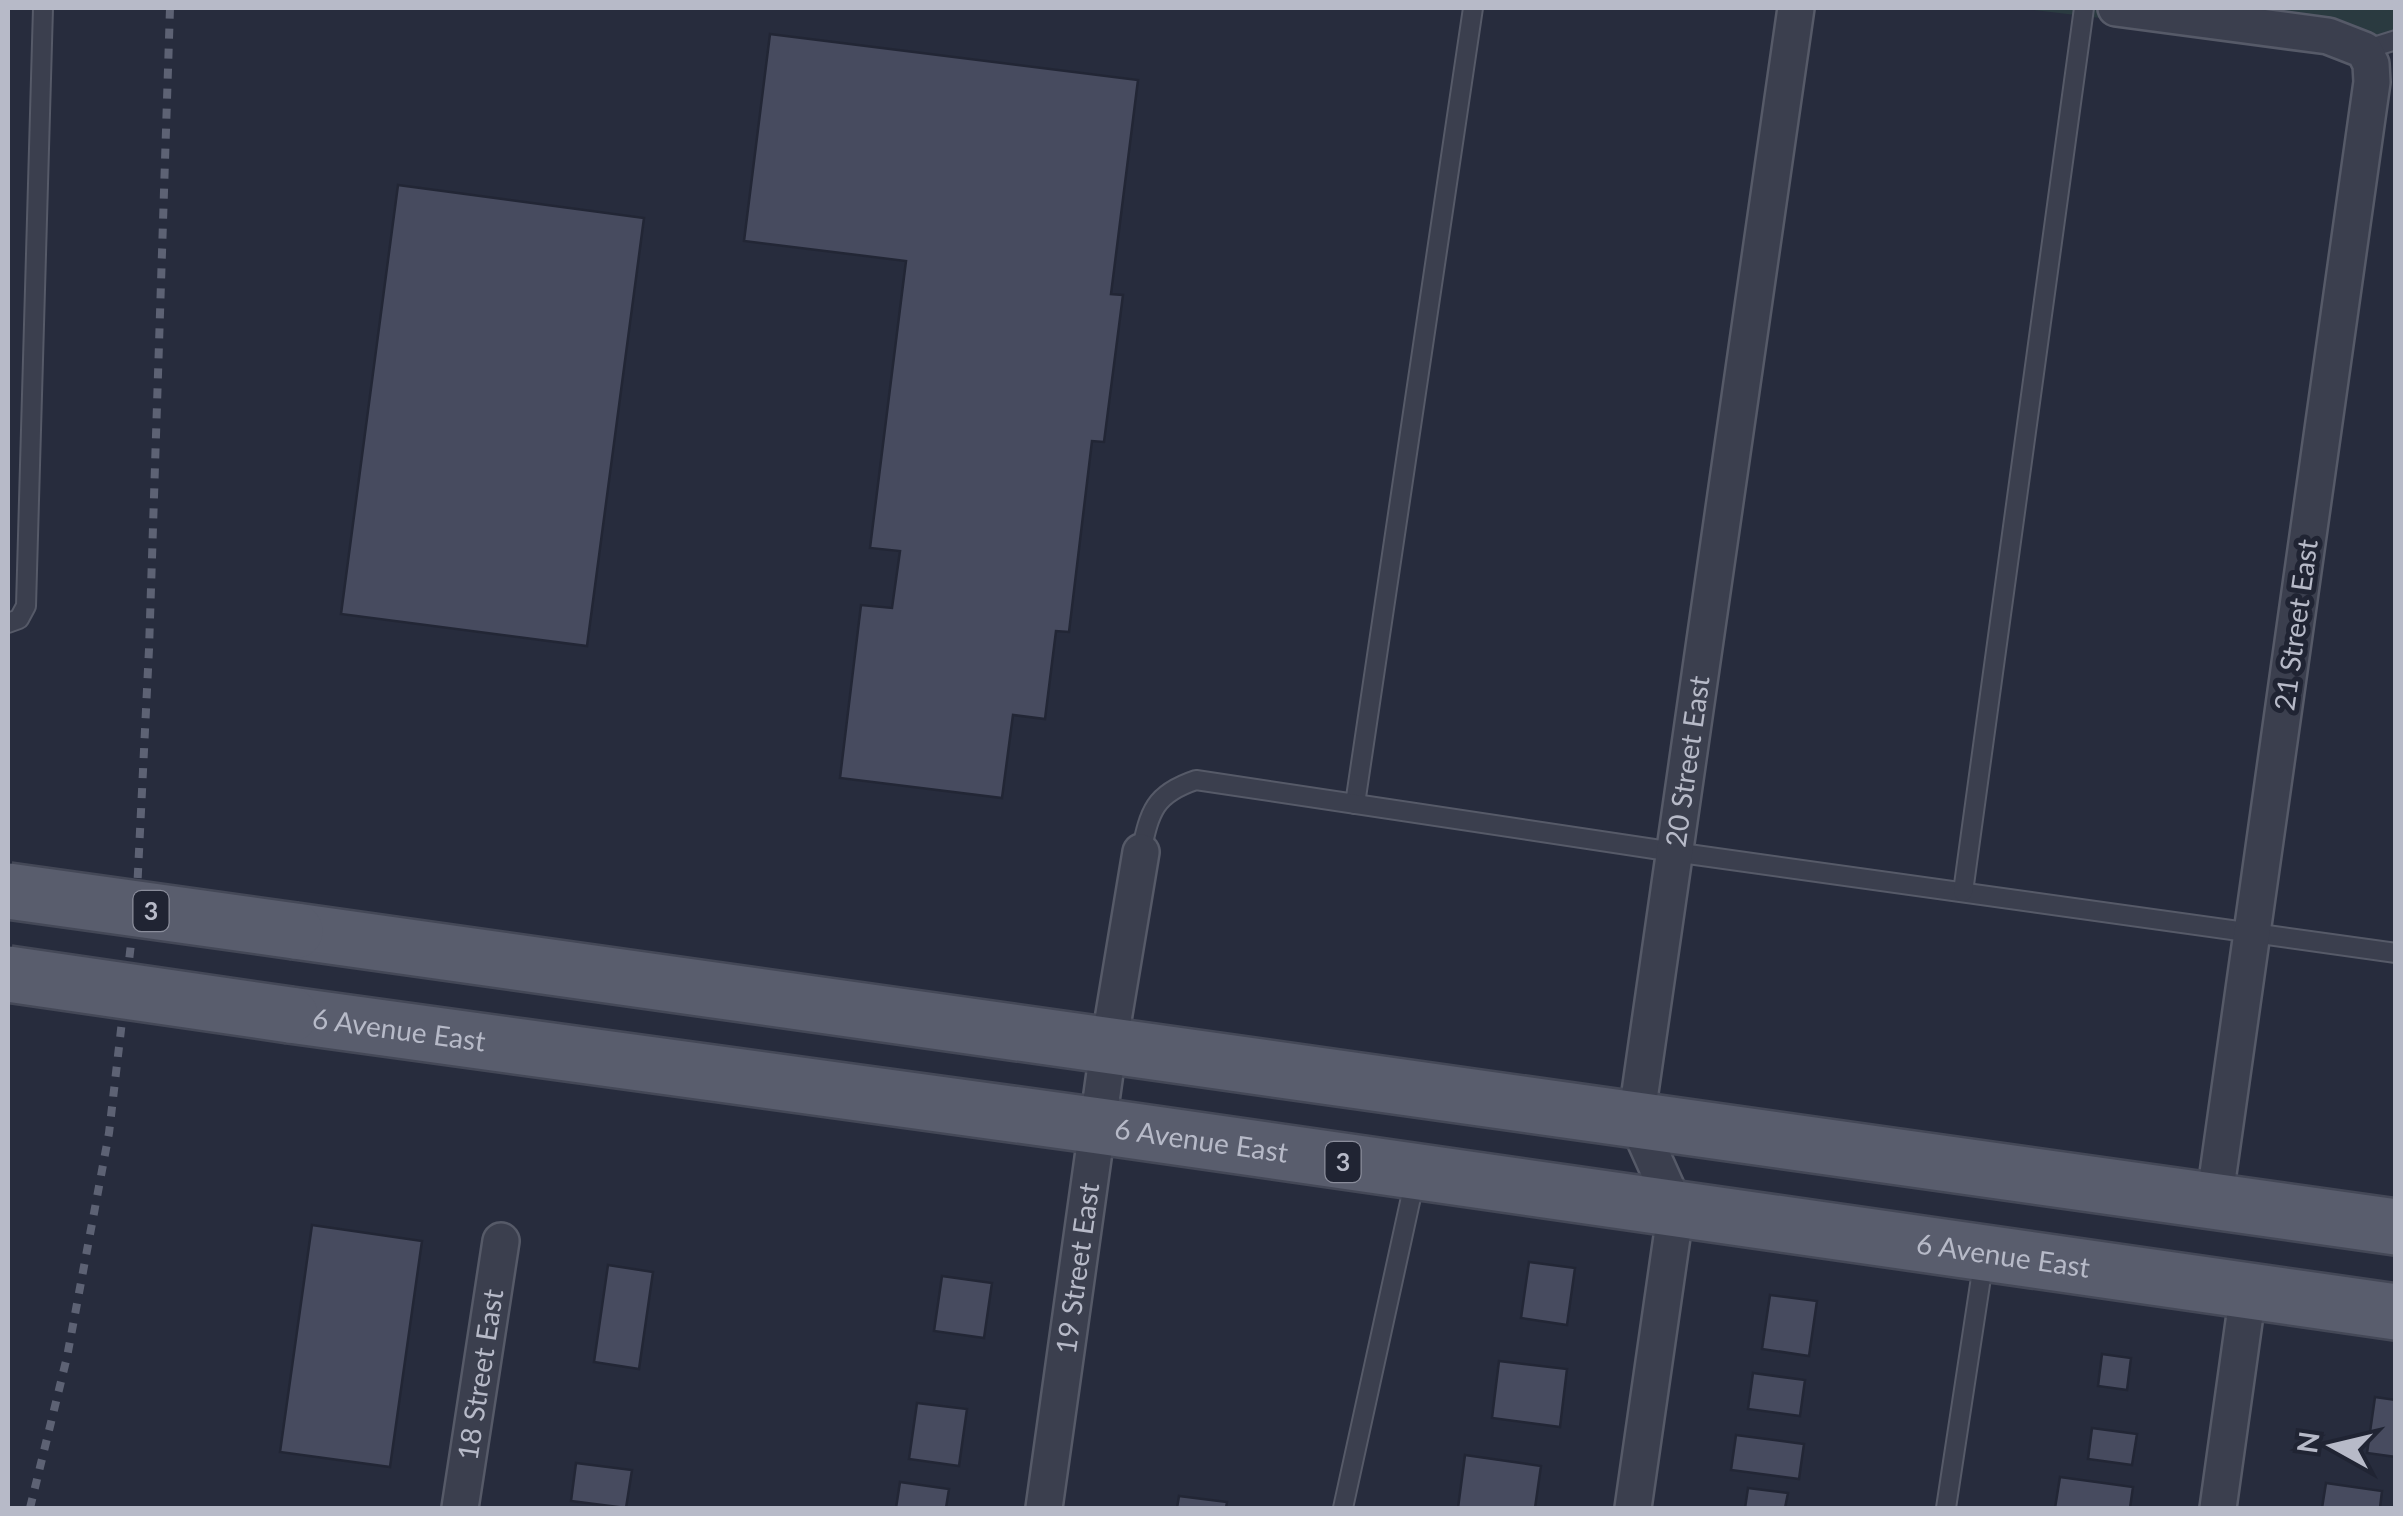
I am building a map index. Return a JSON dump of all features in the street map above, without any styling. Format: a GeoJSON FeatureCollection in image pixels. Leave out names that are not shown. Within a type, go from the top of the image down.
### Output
{"type":"FeatureCollection","features":[{"type":"Feature","properties":{"kind":"main road","name":"3"},"geometry":{"type":"LineString","coordinates":[[8,891],[2396,1226]]}},
{"type":"Feature","properties":{"kind":"main road","name":"6 Avenue East"},"geometry":{"type":"LineString","coordinates":[[8,974],[2396,1312]]}},
{"type":"Feature","properties":{"kind":"street","name":"20 Street East"},"geometry":{"type":"LineString","coordinates":[[1636,1120],[1796,8]]}},
{"type":"Feature","properties":{"kind":"street"},"geometry":{"type":"LineString","coordinates":[[2116,8],[2380,45]]}},
{"type":"Feature","properties":{"kind":"street","name":"21 Street East"},"geometry":{"type":"LineString","coordinates":[[2214,1202],[2372,82],[2371,64],[2380,45]]}},
{"type":"Feature","properties":{"kind":"street","name":"19 Street East"},"geometry":{"type":"LineString","coordinates":[[1044,1508],[1109,1044],[1142,852]]}},
{"type":"Feature","properties":{"kind":"street"},"geometry":{"type":"LineString","coordinates":[[1633,1508],[1676,1209],[1636,1120]]}},
{"type":"Feature","properties":{"kind":"street","name":"18 Street East"},"geometry":{"type":"LineString","coordinates":[[460,1508],[501,1241]]}},
{"type":"Feature","properties":{"kind":"street"},"geometry":{"type":"LineString","coordinates":[[2218,1508],[2248,1293]]}},
{"type":"Feature","properties":{"kind":"lane"},"geometry":{"type":"LineString","coordinates":[[8,623],[20,619],[26,606],[43,8]]}},
{"type":"Feature","properties":{"kind":"lane"},"geometry":{"type":"LineString","coordinates":[[1355,804],[1473,8]]}},
{"type":"Feature","properties":{"kind":"lane"},"geometry":{"type":"LineString","coordinates":[[1963,892],[2084,8]]}},
{"type":"Feature","properties":{"kind":"lane"},"geometry":{"type":"LineString","coordinates":[[1142,852],[1155,804],[1168,792],[1196,780],[1674,852],[2396,953]]}},
{"type":"Feature","properties":{"kind":"lane"},"geometry":{"type":"LineString","coordinates":[[1344,1508],[1416,1173]]}},
{"type":"Feature","properties":{"kind":"lane"},"geometry":{"type":"LineString","coordinates":[[1946,1508],[1985,1253]]}},
{"type":"Feature","properties":{"kind":"shaded area"},"geometry":{"type":"Polygon","coordinates":[[[2017,8],[2395,8],[2395,53],[2380,52],[2017,8]]]}},
{"type":"Feature","properties":{"kind":"building"},"geometry":{"type":"Polygon","coordinates":[[[770,34],[1138,80],[1111,294],[1123,295],[1104,442],[1092,441],[1069,632],[1056,631],[1045,719],[1013,715],[1002,798],[840,778],[861,605],[892,608],[900,551],[870,548],[906,261],[744,241],[770,34]]]}},
{"type":"Feature","properties":{"kind":"building"},"geometry":{"type":"Polygon","coordinates":[[[398,185],[644,218],[587,646],[341,614],[398,185]]]}},
{"type":"Feature","properties":{"kind":"building"},"geometry":{"type":"Polygon","coordinates":[[[312,1225],[422,1241],[390,1467],[280,1452],[312,1225]]]}},
{"type":"Feature","properties":{"kind":"building"},"geometry":{"type":"Polygon","coordinates":[[[1529,1262],[1575,1268],[1567,1325],[1521,1318],[1529,1262]]]}},
{"type":"Feature","properties":{"kind":"building"},"geometry":{"type":"Polygon","coordinates":[[[608,1265],[653,1272],[639,1369],[594,1362],[608,1265]]]}},
{"type":"Feature","properties":{"kind":"building"},"geometry":{"type":"Polygon","coordinates":[[[942,1276],[992,1283],[984,1338],[934,1331],[942,1276]]]}},
{"type":"Feature","properties":{"kind":"building"},"geometry":{"type":"Polygon","coordinates":[[[1770,1295],[1817,1301],[1809,1356],[1762,1349],[1770,1295]]]}},
{"type":"Feature","properties":{"kind":"building"},"geometry":{"type":"Polygon","coordinates":[[[2102,1354],[2131,1358],[2127,1390],[2098,1386],[2102,1354]]]}},
{"type":"Feature","properties":{"kind":"building"},"geometry":{"type":"Polygon","coordinates":[[[1499,1361],[1567,1369],[1560,1427],[1492,1418],[1499,1361]]]}},
{"type":"Feature","properties":{"kind":"building"},"geometry":{"type":"Polygon","coordinates":[[[1753,1373],[1805,1380],[1800,1416],[1748,1409],[1753,1373]]]}},
{"type":"Feature","properties":{"kind":"building"},"geometry":{"type":"Polygon","coordinates":[[[2375,1397],[2396,1400],[2396,1457],[2367,1453],[2375,1397]]]}},
{"type":"Feature","properties":{"kind":"building"},"geometry":{"type":"Polygon","coordinates":[[[917,1403],[967,1409],[959,1466],[909,1459],[917,1403]]]}},
{"type":"Feature","properties":{"kind":"building"},"geometry":{"type":"Polygon","coordinates":[[[2092,1428],[2137,1434],[2132,1465],[2088,1459],[2092,1428]]]}},
{"type":"Feature","properties":{"kind":"building"},"geometry":{"type":"Polygon","coordinates":[[[1736,1435],[1804,1444],[1799,1479],[1731,1470],[1736,1435]]]}},
{"type":"Feature","properties":{"kind":"building"},"geometry":{"type":"Polygon","coordinates":[[[1465,1455],[1541,1466],[1535,1508],[1458,1508],[1465,1455]]]}},
{"type":"Feature","properties":{"kind":"building"},"geometry":{"type":"Polygon","coordinates":[[[576,1463],[632,1470],[626,1508],[571,1501],[576,1463]]]}},
{"type":"Feature","properties":{"kind":"building"},"geometry":{"type":"Polygon","coordinates":[[[2060,1477],[2133,1487],[2130,1508],[2055,1508],[2060,1477]]]}},
{"type":"Feature","properties":{"kind":"building"},"geometry":{"type":"Polygon","coordinates":[[[900,1482],[949,1489],[946,1508],[896,1508],[900,1482]]]}},
{"type":"Feature","properties":{"kind":"building"},"geometry":{"type":"Polygon","coordinates":[[[2326,1483],[2382,1491],[2380,1508],[2322,1508],[2326,1483]]]}},
{"type":"Feature","properties":{"kind":"building"},"geometry":{"type":"Polygon","coordinates":[[[1748,1488],[1788,1493],[1785,1508],[1745,1508],[1748,1488]]]}},
{"type":"Feature","properties":{"kind":"building"},"geometry":{"type":"Polygon","coordinates":[[[1179,1496],[1227,1502],[1226,1508],[1177,1508],[1179,1496]]]}},
{"type":"Feature","properties":{"kind":"railway"},"geometry":{"type":"LineString","coordinates":[[30,1508],[67,1357],[109,1133],[137,892],[170,8]]}}]}
